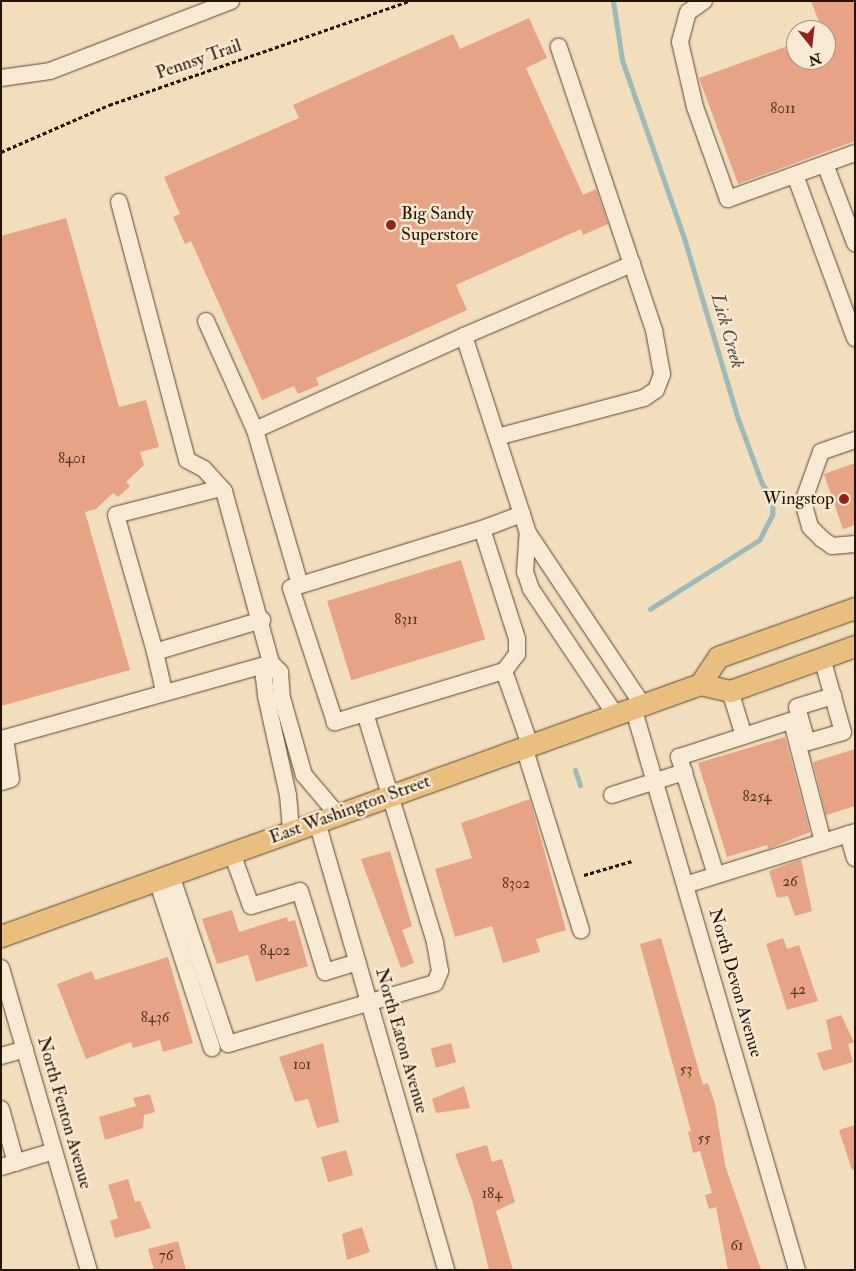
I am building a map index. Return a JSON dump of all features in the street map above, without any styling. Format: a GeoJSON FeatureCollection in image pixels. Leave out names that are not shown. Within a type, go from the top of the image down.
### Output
{"type":"FeatureCollection","features":[{"type":"Feature","properties":{"kind":"main road"},"geometry":{"type":"LineString","coordinates":[[855,608],[718,657],[700,684],[730,691],[855,646]]}},
{"type":"Feature","properties":{"kind":"main road","name":"East Washington Street"},"geometry":{"type":"LineString","coordinates":[[1,936],[700,684]]}},
{"type":"Feature","properties":{"kind":"street"},"geometry":{"type":"LineString","coordinates":[[1,78],[50,71],[231,1]]}},
{"type":"Feature","properties":{"kind":"street"},"geometry":{"type":"LineString","coordinates":[[704,1],[688,12],[680,42],[695,107],[728,199],[855,153]]}},
{"type":"Feature","properties":{"kind":"street"},"geometry":{"type":"LineString","coordinates":[[497,438],[644,398],[656,390],[662,374],[654,330],[559,47]]}},
{"type":"Feature","properties":{"kind":"street"},"geometry":{"type":"LineString","coordinates":[[825,164],[855,243]]}},
{"type":"Feature","properties":{"kind":"street"},"geometry":{"type":"LineString","coordinates":[[795,175],[855,338]]}},
{"type":"Feature","properties":{"kind":"street"},"geometry":{"type":"LineString","coordinates":[[120,202],[188,460],[204,469],[221,488],[262,620],[271,663],[280,672],[282,698],[304,775],[338,815]]}},
{"type":"Feature","properties":{"kind":"street"},"geometry":{"type":"LineString","coordinates":[[255,430],[464,336],[632,264]]}},
{"type":"Feature","properties":{"kind":"street"},"geometry":{"type":"LineString","coordinates":[[206,321],[255,430],[300,585]]}},
{"type":"Feature","properties":{"kind":"street"},"geometry":{"type":"LineString","coordinates":[[464,336],[528,533],[630,709]]}},
{"type":"Feature","properties":{"kind":"street"},"geometry":{"type":"LineString","coordinates":[[855,440],[821,452],[803,502],[810,527],[822,539],[832,546],[855,544]]}},
{"type":"Feature","properties":{"kind":"street"},"geometry":{"type":"LineString","coordinates":[[164,692],[155,652],[116,514],[221,488]]}},
{"type":"Feature","properties":{"kind":"street"},"geometry":{"type":"LineString","coordinates":[[482,529],[517,639],[517,654],[504,671],[335,722],[291,588],[482,529],[522,514]]}},
{"type":"Feature","properties":{"kind":"street"},"geometry":{"type":"LineString","coordinates":[[528,533],[525,572],[531,589],[630,709]]}},
{"type":"Feature","properties":{"kind":"street"},"geometry":{"type":"LineString","coordinates":[[155,652],[262,620]]}},
{"type":"Feature","properties":{"kind":"street"},"geometry":{"type":"LineString","coordinates":[[796,719],[807,742],[843,732],[822,658]]}},
{"type":"Feature","properties":{"kind":"street"},"geometry":{"type":"LineString","coordinates":[[1,782],[11,780],[5,738],[271,663]]}},
{"type":"Feature","properties":{"kind":"street"},"geometry":{"type":"LineString","coordinates":[[271,663],[264,677],[266,696],[288,795],[291,832]]}},
{"type":"Feature","properties":{"kind":"street"},"geometry":{"type":"LineString","coordinates":[[504,671],[581,930]]}},
{"type":"Feature","properties":{"kind":"street"},"geometry":{"type":"LineString","coordinates":[[730,691],[744,736]]}},
{"type":"Feature","properties":{"kind":"street"},"geometry":{"type":"LineString","coordinates":[[823,842],[796,719],[797,707],[833,696]]}},
{"type":"Feature","properties":{"kind":"street","name":"North Devon Avenue"},"geometry":{"type":"LineString","coordinates":[[630,709],[655,782],[797,1270]]}},
{"type":"Feature","properties":{"kind":"street"},"geometry":{"type":"LineString","coordinates":[[164,877],[228,1044],[435,983],[440,971],[392,795],[365,713]]}},
{"type":"Feature","properties":{"kind":"street"},"geometry":{"type":"LineString","coordinates":[[716,875],[679,756],[796,719]]}},
{"type":"Feature","properties":{"kind":"street"},"geometry":{"type":"LineString","coordinates":[[612,795],[684,772]]}},
{"type":"Feature","properties":{"kind":"street","name":"North Eaton Avenue"},"geometry":{"type":"LineString","coordinates":[[317,822],[446,1270]]}},
{"type":"Feature","properties":{"kind":"street"},"geometry":{"type":"LineString","coordinates":[[685,885],[851,833],[855,858]]}},
{"type":"Feature","properties":{"kind":"street"},"geometry":{"type":"LineString","coordinates":[[232,853],[251,906],[300,892],[325,972],[357,962]]}},
{"type":"Feature","properties":{"kind":"street"},"geometry":{"type":"LineString","coordinates":[[164,877],[212,1048]]}},
{"type":"Feature","properties":{"kind":"street","name":"North Fenton Avenue"},"geometry":{"type":"LineString","coordinates":[[1,968],[89,1270]]}},
{"type":"Feature","properties":{"kind":"street"},"geometry":{"type":"LineString","coordinates":[[1,1056],[25,1049]]}},
{"type":"Feature","properties":{"kind":"street"},"geometry":{"type":"LineString","coordinates":[[1,1109],[9,1165],[54,1151]]}},
{"type":"Feature","properties":{"kind":"path","name":"Pennsy Trail"},"geometry":{"type":"LineString","coordinates":[[1,152],[109,105],[409,1]]}},
{"type":"Feature","properties":{"kind":"path"},"geometry":{"type":"LineString","coordinates":[[584,875],[632,861]]}},
{"type":"Feature","properties":{"kind":"building"},"geometry":{"type":"Polygon","coordinates":[[[811,1],[855,1],[855,141],[738,184],[699,78],[786,47],[786,70],[836,70],[836,20],[818,20],[811,1]]]}},
{"type":"Feature","properties":{"kind":"building"},"geometry":{"type":"Polygon","coordinates":[[[529,18],[547,58],[526,68],[583,195],[596,189],[608,224],[583,235],[581,229],[456,285],[467,310],[316,378],[319,385],[298,394],[294,386],[262,400],[191,241],[185,244],[173,217],[180,214],[164,177],[299,118],[293,105],[453,34],[460,49],[529,18]]]}},
{"type":"Feature","properties":{"kind":"building"},"geometry":{"type":"Polygon","coordinates":[[[66,218],[119,407],[146,400],[159,447],[140,452],[144,465],[126,482],[130,486],[118,497],[113,493],[96,509],[85,512],[130,670],[1,706],[1,236],[66,218]]]}},
{"type":"Feature","properties":{"kind":"building","name":"Wingstop"},"geometry":{"type":"Polygon","coordinates":[[[855,463],[855,525],[843,529],[824,474],[855,463]]]}},
{"type":"Feature","properties":{"kind":"building"},"geometry":{"type":"Polygon","coordinates":[[[461,560],[485,639],[351,680],[327,601],[461,560]]]}},
{"type":"Feature","properties":{"kind":"building"},"geometry":{"type":"Polygon","coordinates":[[[785,737],[810,832],[768,849],[767,845],[727,857],[698,763],[785,737]]]}},
{"type":"Feature","properties":{"kind":"building"},"geometry":{"type":"Polygon","coordinates":[[[855,749],[855,806],[826,815],[813,762],[855,749]]]}},
{"type":"Feature","properties":{"kind":"building"},"geometry":{"type":"Polygon","coordinates":[[[530,799],[566,930],[536,939],[540,952],[503,963],[492,926],[455,937],[435,869],[472,858],[461,823],[530,799]]]}},
{"type":"Feature","properties":{"kind":"building"},"geometry":{"type":"Polygon","coordinates":[[[390,851],[412,926],[402,930],[414,963],[401,968],[361,859],[390,851]]]}},
{"type":"Feature","properties":{"kind":"building"},"geometry":{"type":"Polygon","coordinates":[[[801,859],[812,911],[795,916],[788,896],[777,898],[769,871],[801,859]]]}},
{"type":"Feature","properties":{"kind":"building"},"geometry":{"type":"Polygon","coordinates":[[[232,910],[239,932],[287,917],[288,922],[295,920],[308,966],[256,982],[248,955],[217,964],[202,919],[232,910]]]}},
{"type":"Feature","properties":{"kind":"building"},"geometry":{"type":"Polygon","coordinates":[[[661,938],[703,1085],[708,1083],[715,1104],[725,1165],[761,1270],[728,1270],[716,1207],[709,1209],[705,1195],[712,1193],[700,1151],[693,1153],[688,1132],[691,1131],[640,944],[661,938]]]}},
{"type":"Feature","properties":{"kind":"building"},"geometry":{"type":"Polygon","coordinates":[[[783,938],[787,949],[799,945],[818,1001],[787,1010],[766,944],[783,938]]]}},
{"type":"Feature","properties":{"kind":"building"},"geometry":{"type":"Polygon","coordinates":[[[168,957],[193,1043],[163,1052],[160,1040],[133,1048],[131,1042],[86,1059],[57,984],[92,971],[95,980],[168,957]]]}},
{"type":"Feature","properties":{"kind":"building"},"geometry":{"type":"Polygon","coordinates":[[[841,1015],[854,1042],[848,1044],[853,1062],[823,1071],[817,1053],[832,1049],[826,1020],[841,1015]]]}},
{"type":"Feature","properties":{"kind":"building"},"geometry":{"type":"Polygon","coordinates":[[[323,1043],[339,1122],[317,1128],[308,1099],[295,1102],[279,1057],[323,1043]]]}},
{"type":"Feature","properties":{"kind":"building"},"geometry":{"type":"Polygon","coordinates":[[[451,1043],[456,1062],[436,1068],[431,1048],[451,1043]]]}},
{"type":"Feature","properties":{"kind":"building"},"geometry":{"type":"Polygon","coordinates":[[[464,1086],[470,1108],[436,1113],[432,1099],[464,1086]]]}},
{"type":"Feature","properties":{"kind":"building"},"geometry":{"type":"Polygon","coordinates":[[[150,1094],[155,1112],[144,1115],[143,1128],[105,1140],[99,1117],[136,1106],[133,1098],[150,1094]]]}},
{"type":"Feature","properties":{"kind":"building"},"geometry":{"type":"Polygon","coordinates":[[[855,1125],[855,1169],[852,1170],[839,1130],[855,1125]]]}},
{"type":"Feature","properties":{"kind":"building"},"geometry":{"type":"Polygon","coordinates":[[[487,1145],[492,1162],[502,1159],[515,1202],[496,1211],[513,1270],[489,1270],[472,1200],[455,1154],[487,1145]]]}},
{"type":"Feature","properties":{"kind":"building"},"geometry":{"type":"Polygon","coordinates":[[[346,1150],[353,1175],[328,1182],[321,1157],[346,1150]]]}},
{"type":"Feature","properties":{"kind":"building"},"geometry":{"type":"Polygon","coordinates":[[[128,1179],[135,1202],[140,1201],[151,1228],[115,1238],[110,1221],[118,1218],[108,1185],[128,1179]]]}},
{"type":"Feature","properties":{"kind":"building"},"geometry":{"type":"Polygon","coordinates":[[[362,1227],[370,1252],[347,1260],[342,1234],[362,1227]]]}},
{"type":"Feature","properties":{"kind":"building"},"geometry":{"type":"Polygon","coordinates":[[[178,1241],[186,1270],[154,1270],[148,1249],[178,1241]]]}},
{"type":"Feature","properties":{"kind":"waterway","name":"Lick Creek"},"geometry":{"type":"LineString","coordinates":[[613,1],[622,60],[684,238],[738,419],[762,484],[773,498],[772,515],[759,540],[650,609]]}},
{"type":"Feature","properties":{"kind":"waterway","name":"Lick Creek"},"geometry":{"type":"LineString","coordinates":[[575,770],[580,785]]}},
{"type":"Feature","properties":{"kind":"place","name":"Big Sandy Superstore"},"geometry":{"type":"Point","coordinates":[391,225]}},
{"type":"Feature","properties":{"kind":"place","name":"Wingstop"},"geometry":{"type":"Point","coordinates":[844,499]}}]}
